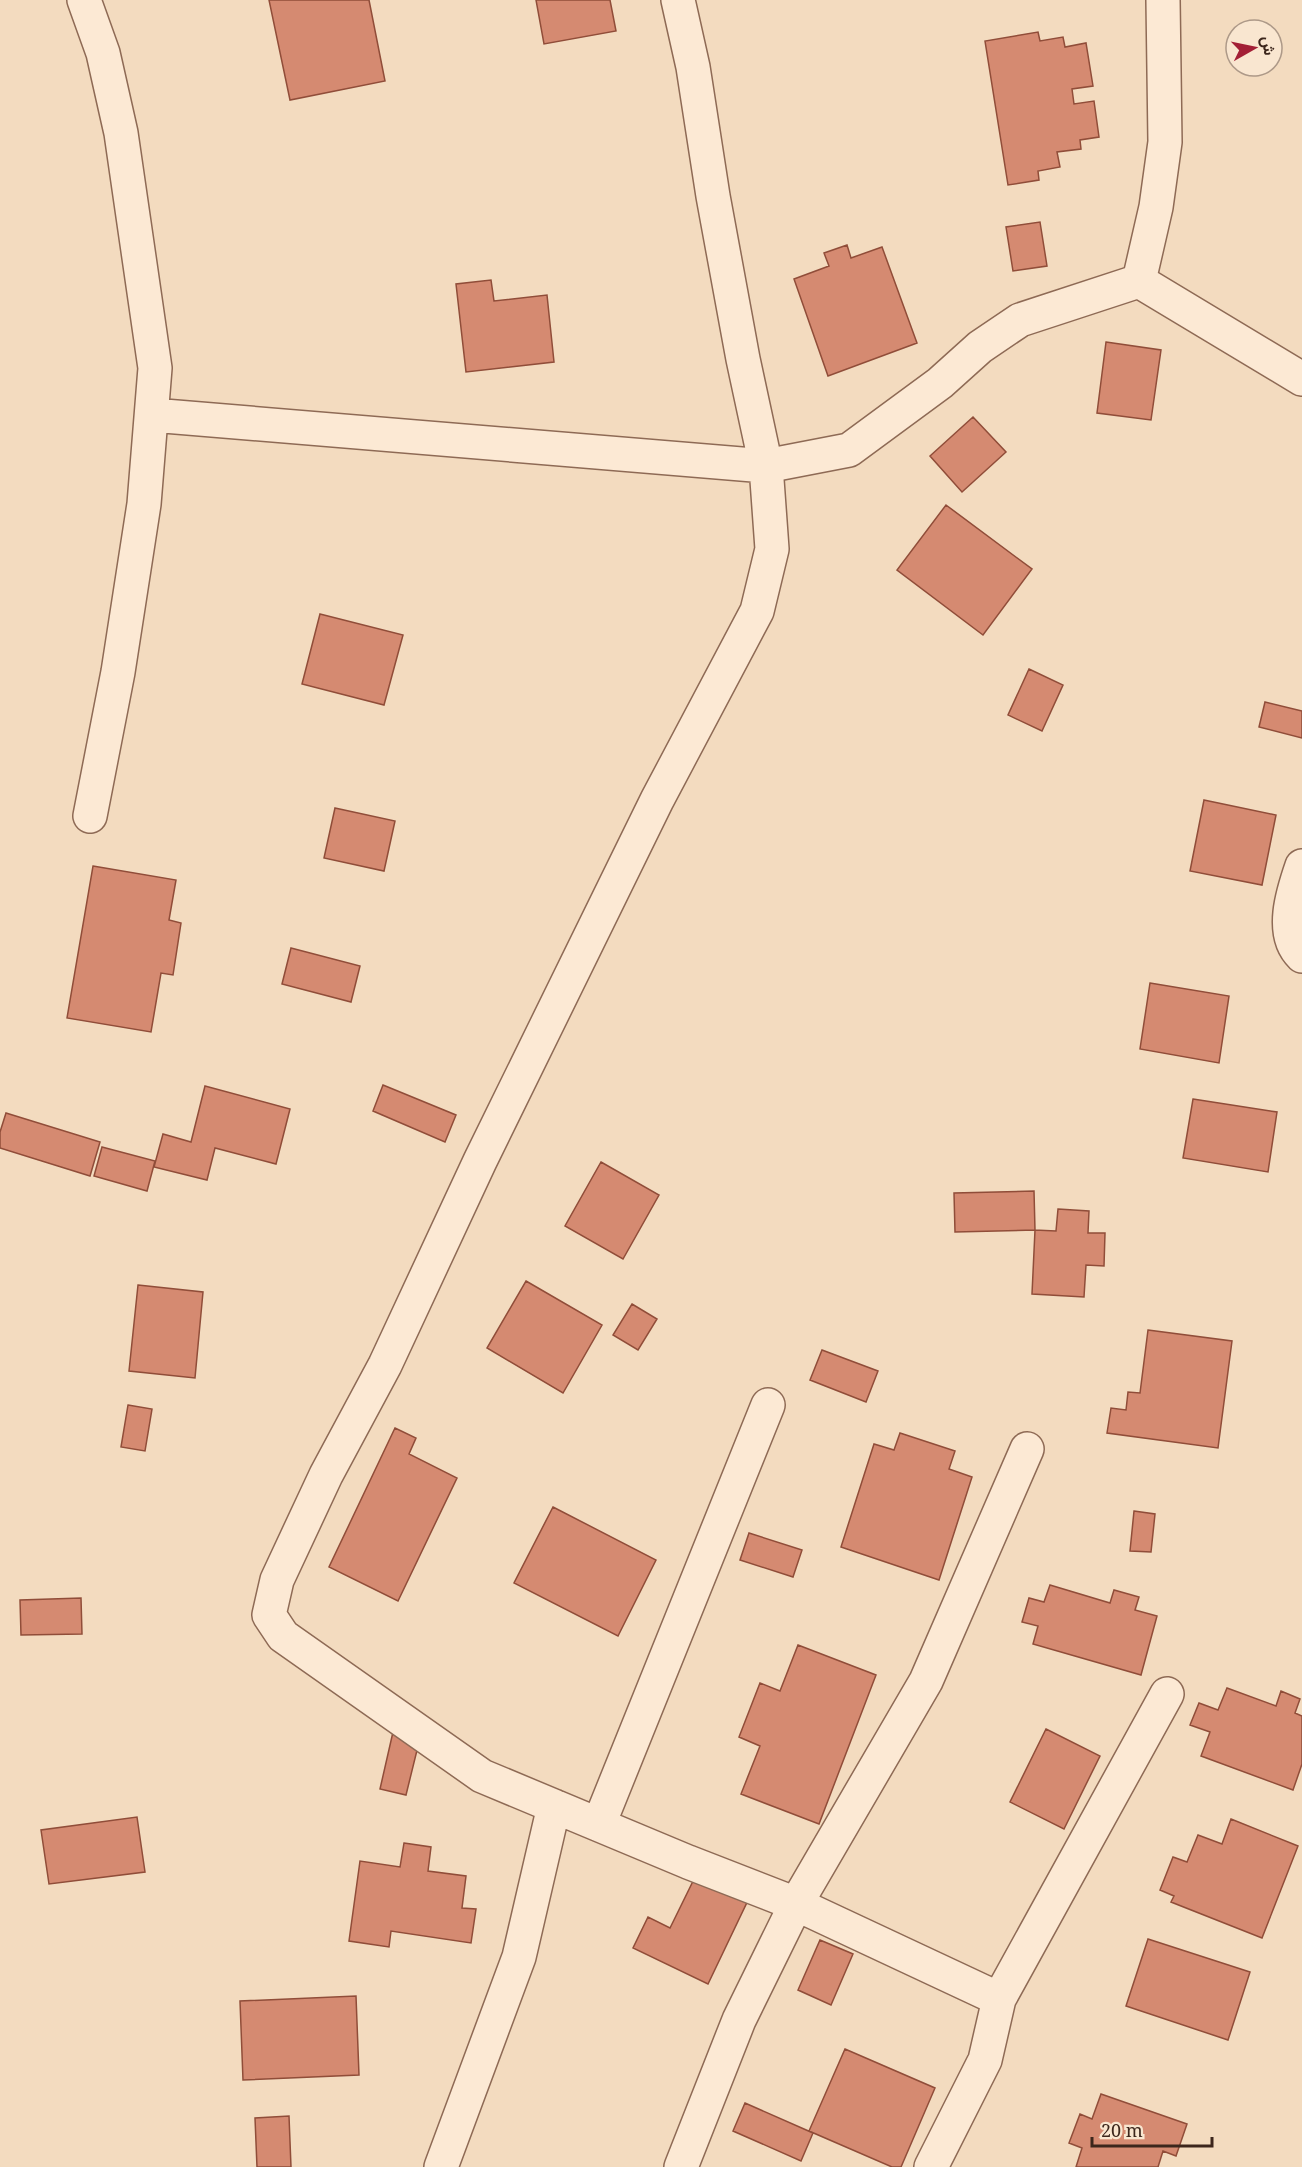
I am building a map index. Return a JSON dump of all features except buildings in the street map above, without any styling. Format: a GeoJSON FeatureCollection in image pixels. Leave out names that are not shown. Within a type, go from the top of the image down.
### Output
{"type":"FeatureCollection","features":[{"type":"Feature","properties":{"kind":"street"},"geometry":{"type":"LineString","coordinates":[[84,0],[103,53],[121,132],[156,368],[144,504],[118,672],[90,816]]}},
{"type":"Feature","properties":{"kind":"street"},"geometry":{"type":"LineString","coordinates":[[678,0],[693,66],[716,208],[766,466],[772,549],[757,611],[657,800],[486,1150],[385,1365],[326,1475],[277,1580],[269,1615],[283,1636],[482,1776],[796,1904],[999,1999]]}},
{"type":"Feature","properties":{"kind":"street"},"geometry":{"type":"LineString","coordinates":[[1139,281],[1156,207],[1165,142],[1163,0]]}},
{"type":"Feature","properties":{"kind":"street"},"geometry":{"type":"LineString","coordinates":[[152,415],[766,466],[849,450],[940,383],[980,347],[1020,320],[1139,281],[1302,379]]}},
{"type":"Feature","properties":{"kind":"street"},"geometry":{"type":"LineString","coordinates":[[1302,866],[1289,919],[1295,950],[1302,956]]}},
{"type":"Feature","properties":{"kind":"street"},"geometry":{"type":"LineString","coordinates":[[599,1824],[768,1405]]}},
{"type":"Feature","properties":{"kind":"street"},"geometry":{"type":"LineString","coordinates":[[681,2167],[739,2020],[796,1904],[927,1681],[1027,1449]]}},
{"type":"Feature","properties":{"kind":"street"},"geometry":{"type":"LineString","coordinates":[[931,2167],[985,2060],[999,1999],[1167,1694]]}},
{"type":"Feature","properties":{"kind":"street"},"geometry":{"type":"LineString","coordinates":[[441,2167],[519,1957],[554,1806]]}}]}
